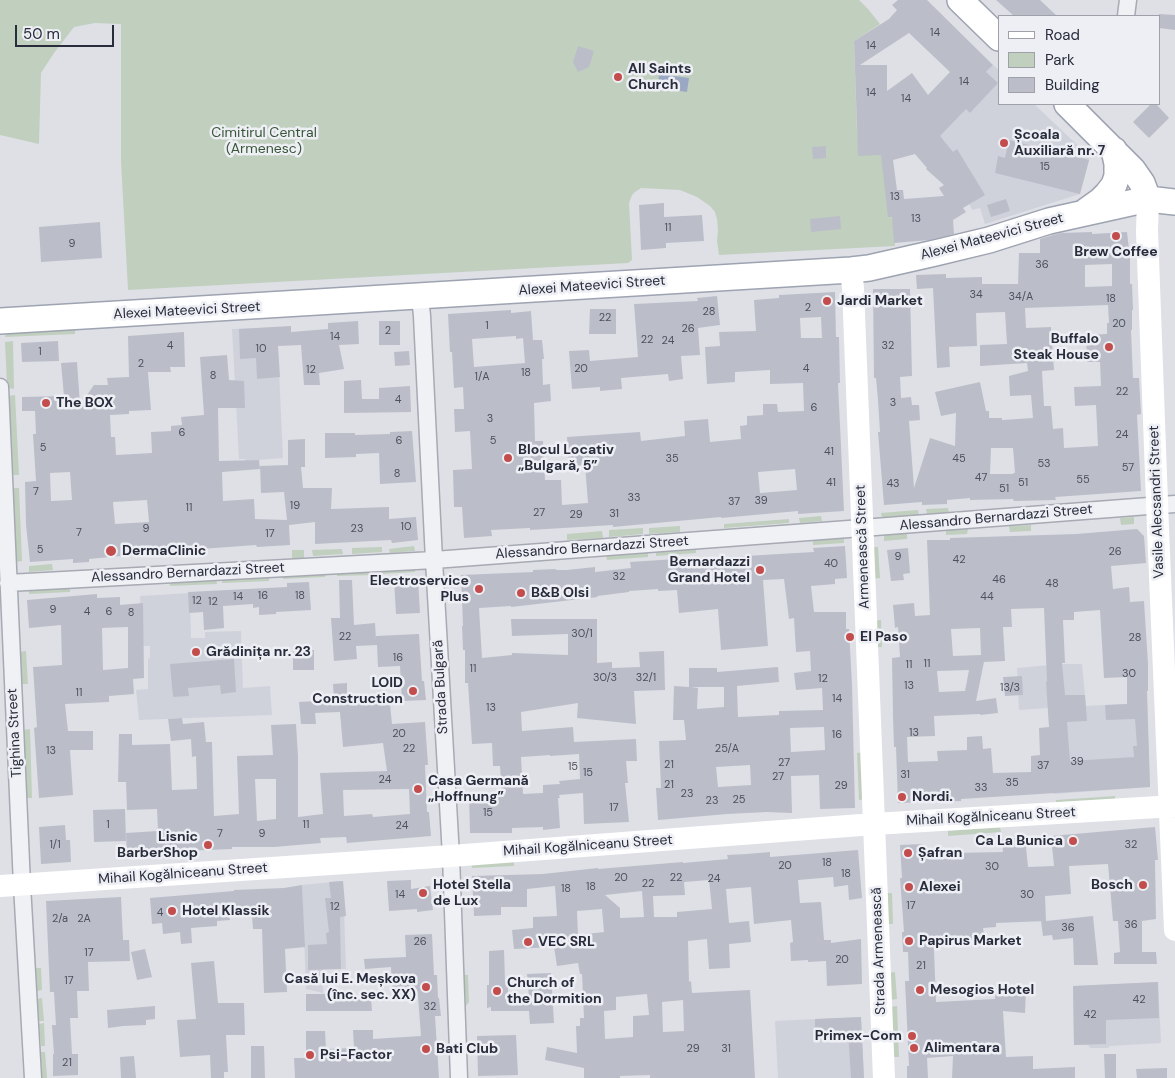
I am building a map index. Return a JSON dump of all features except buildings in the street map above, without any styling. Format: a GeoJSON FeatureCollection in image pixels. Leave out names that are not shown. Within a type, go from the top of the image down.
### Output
{"type":"FeatureCollection","features":[{"type":"Feature","properties":{"kind":"main road"},"geometry":{"type":"LineString","coordinates":[[960,0],[998,37]]}},
{"type":"Feature","properties":{"kind":"main road","name":"Vasile Alecsandri Street"},"geometry":{"type":"LineString","coordinates":[[1074,106],[1133,170],[1142,184],[1148,199],[1147,231],[1166,504],[1175,930]]}},
{"type":"Feature","properties":{"kind":"main road"},"geometry":{"type":"LineString","coordinates":[[1082,214],[1100,201],[1114,185],[1117,176],[1114,150]]}},
{"type":"Feature","properties":{"kind":"main road","name":"Alexei Mateevici Street"},"geometry":{"type":"LineString","coordinates":[[0,322],[851,270],[869,268],[989,240],[1049,221],[1148,199],[1175,202]]}},
{"type":"Feature","properties":{"kind":"main road","name":"Armenească Street"},"geometry":{"type":"LineString","coordinates":[[851,270],[874,824]]}},
{"type":"Feature","properties":{"kind":"main road","name":"Mihail Kogălniceanu Street"},"geometry":{"type":"LineString","coordinates":[[11,885],[451,856],[874,824],[1172,806]]}},
{"type":"Feature","properties":{"kind":"main road","name":"Strada Armenească"},"geometry":{"type":"LineString","coordinates":[[874,824],[884,1078]]}},
{"type":"Feature","properties":{"kind":"street"},"geometry":{"type":"LineString","coordinates":[[1126,15],[1128,0]]}},
{"type":"Feature","properties":{"kind":"street","name":"Strada Bulgară"},"geometry":{"type":"LineString","coordinates":[[420,297],[451,856],[459,1078]]}},
{"type":"Feature","properties":{"kind":"street","name":"Tighina Street"},"geometry":{"type":"LineString","coordinates":[[0,387],[6,588],[11,885],[34,1078]]}},
{"type":"Feature","properties":{"kind":"street","name":"Alessandro Bernardazzi Street"},"geometry":{"type":"LineString","coordinates":[[6,588],[434,560],[1166,504]]}},
{"type":"Feature","properties":{"kind":"shaded area","name":"Școala Auxiliară nr. 7"},"geometry":{"type":"Polygon","coordinates":[[[993,65],[998,69],[998,105],[1035,105],[1090,157],[1080,194],[985,224],[980,208],[972,210],[927,136],[993,65]]]}},
{"type":"Feature","properties":{"kind":"shaded area"},"geometry":{"type":"Polygon","coordinates":[[[277,327],[283,458],[245,461],[245,459],[239,459],[232,329],[277,327]]]}},
{"type":"Feature","properties":{"kind":"shaded area","name":"Grădinița nr. 23"},"geometry":{"type":"Polygon","coordinates":[[[190,593],[191,638],[205,638],[205,632],[241,631],[243,688],[270,686],[272,715],[139,720],[136,690],[148,689],[148,659],[150,658],[150,646],[143,646],[140,596],[190,593]]]}},
{"type":"Feature","properties":{"kind":"shaded area"},"geometry":{"type":"Polygon","coordinates":[[[1082,664],[1086,706],[1147,703],[1150,787],[1054,794],[1048,708],[1019,710],[1017,668],[1082,664]]]}},
{"type":"Feature","properties":{"kind":"shaded area"},"geometry":{"type":"Polygon","coordinates":[[[343,881],[346,969],[322,968],[323,993],[306,989],[302,885],[343,881]]]}},
{"type":"Feature","properties":{"kind":"shaded area"},"geometry":{"type":"Polygon","coordinates":[[[1158,982],[1161,1043],[1110,1046],[1108,1048],[1090,1048],[1088,1045],[1074,1045],[1073,986],[1158,982]]]}},
{"type":"Feature","properties":{"kind":"shaded area"},"geometry":{"type":"Polygon","coordinates":[[[861,1017],[864,1078],[778,1078],[775,1021],[861,1017]]]}},
{"type":"Feature","properties":{"kind":"green space","name":"Cimitirul Central (Armenesc)"},"geometry":{"type":"Polygon","coordinates":[[[0,0],[859,0],[880,24],[854,41],[857,132],[881,150],[890,217],[893,218],[895,246],[719,255],[717,219],[715,212],[710,206],[697,197],[680,190],[641,188],[632,195],[629,203],[632,260],[628,263],[128,290],[121,161],[121,24],[95,23],[74,27],[54,53],[41,73],[39,144],[0,135],[0,0]]]}},
{"type":"Feature","properties":{"kind":"green space"},"geometry":{"type":"Polygon","coordinates":[[[75,324],[75,334],[5,337],[7,331],[75,324]]]}},
{"type":"Feature","properties":{"kind":"green space"},"geometry":{"type":"Polygon","coordinates":[[[13,341],[14,389],[9,388],[7,385],[5,342],[13,341]]]}},
{"type":"Feature","properties":{"kind":"green space"},"geometry":{"type":"Polygon","coordinates":[[[15,395],[19,475],[11,475],[8,396],[15,395]]]}},
{"type":"Feature","properties":{"kind":"green space"},"geometry":{"type":"Polygon","coordinates":[[[13,488],[19,488],[22,561],[16,562],[13,488]]]}},
{"type":"Feature","properties":{"kind":"green space"},"geometry":{"type":"Polygon","coordinates":[[[948,508],[949,513],[927,514],[926,509],[948,508]]]}},
{"type":"Feature","properties":{"kind":"green space"},"geometry":{"type":"Polygon","coordinates":[[[918,510],[919,515],[882,518],[881,513],[918,510]]]}},
{"type":"Feature","properties":{"kind":"green space"},"geometry":{"type":"Polygon","coordinates":[[[821,516],[822,521],[800,523],[799,518],[821,516]]]}},
{"type":"Feature","properties":{"kind":"green space"},"geometry":{"type":"Polygon","coordinates":[[[1134,517],[1134,524],[1121,525],[1120,518],[1134,517]]]}},
{"type":"Feature","properties":{"kind":"green space"},"geometry":{"type":"Polygon","coordinates":[[[789,519],[789,523],[724,528],[724,524],[789,519]]]}},
{"type":"Feature","properties":{"kind":"green space"},"geometry":{"type":"Polygon","coordinates":[[[1031,525],[1031,531],[1010,532],[1009,526],[1031,525]]]}},
{"type":"Feature","properties":{"kind":"green space"},"geometry":{"type":"Polygon","coordinates":[[[680,526],[680,532],[649,534],[649,528],[680,526]]]}},
{"type":"Feature","properties":{"kind":"green space"},"geometry":{"type":"Polygon","coordinates":[[[643,528],[643,534],[609,537],[609,530],[643,528]]]}},
{"type":"Feature","properties":{"kind":"green space"},"geometry":{"type":"Polygon","coordinates":[[[968,529],[967,534],[946,535],[946,530],[968,529]]]}},
{"type":"Feature","properties":{"kind":"green space"},"geometry":{"type":"Polygon","coordinates":[[[602,531],[603,538],[567,540],[567,534],[602,531]]]}},
{"type":"Feature","properties":{"kind":"green space"},"geometry":{"type":"Polygon","coordinates":[[[907,533],[907,539],[884,541],[884,535],[907,533]]]}},
{"type":"Feature","properties":{"kind":"green space"},"geometry":{"type":"Polygon","coordinates":[[[844,538],[844,543],[813,545],[813,540],[844,538]]]}},
{"type":"Feature","properties":{"kind":"green space"},"geometry":{"type":"Polygon","coordinates":[[[414,546],[415,551],[390,553],[389,549],[414,546]]]}},
{"type":"Feature","properties":{"kind":"green space"},"geometry":{"type":"Polygon","coordinates":[[[382,547],[382,552],[352,554],[352,548],[382,547]]]}},
{"type":"Feature","properties":{"kind":"green space"},"geometry":{"type":"Polygon","coordinates":[[[696,547],[696,553],[656,556],[656,550],[696,547]]]}},
{"type":"Feature","properties":{"kind":"green space"},"geometry":{"type":"Polygon","coordinates":[[[869,547],[878,547],[880,578],[871,579],[869,547]]]}},
{"type":"Feature","properties":{"kind":"green space"},"geometry":{"type":"Polygon","coordinates":[[[342,549],[343,554],[313,556],[312,550],[342,549]]]}},
{"type":"Feature","properties":{"kind":"green space"},"geometry":{"type":"Polygon","coordinates":[[[292,550],[304,550],[304,558],[292,559],[292,550]]]}},
{"type":"Feature","properties":{"kind":"green space"},"geometry":{"type":"Polygon","coordinates":[[[648,550],[648,557],[607,560],[606,553],[648,550]]]}},
{"type":"Feature","properties":{"kind":"green space"},"geometry":{"type":"Polygon","coordinates":[[[52,564],[53,570],[29,572],[29,566],[52,564]]]}},
{"type":"Feature","properties":{"kind":"green space"},"geometry":{"type":"Polygon","coordinates":[[[415,567],[415,572],[381,574],[380,569],[415,567]]]}},
{"type":"Feature","properties":{"kind":"green space"},"geometry":{"type":"Polygon","coordinates":[[[375,569],[375,575],[337,576],[336,571],[375,569]]]}},
{"type":"Feature","properties":{"kind":"green space"},"geometry":{"type":"Polygon","coordinates":[[[325,572],[325,577],[283,579],[282,574],[325,572]]]}},
{"type":"Feature","properties":{"kind":"green space"},"geometry":{"type":"Polygon","coordinates":[[[269,575],[269,581],[222,583],[222,578],[269,575]]]}},
{"type":"Feature","properties":{"kind":"green space"},"geometry":{"type":"Polygon","coordinates":[[[216,579],[217,584],[170,586],[169,581],[216,579]]]}},
{"type":"Feature","properties":{"kind":"green space"},"geometry":{"type":"Polygon","coordinates":[[[70,587],[70,592],[29,594],[29,589],[70,587]]]}},
{"type":"Feature","properties":{"kind":"green space"},"geometry":{"type":"Polygon","coordinates":[[[881,620],[882,647],[874,647],[873,621],[881,620]]]}},
{"type":"Feature","properties":{"kind":"green space"},"geometry":{"type":"Polygon","coordinates":[[[26,651],[28,684],[21,684],[19,652],[26,651]]]}},
{"type":"Feature","properties":{"kind":"green space"},"geometry":{"type":"Polygon","coordinates":[[[30,729],[32,798],[26,798],[23,730],[30,729]]]}},
{"type":"Feature","properties":{"kind":"green space"},"geometry":{"type":"Polygon","coordinates":[[[864,752],[866,799],[859,800],[857,753],[864,752]]]}},
{"type":"Feature","properties":{"kind":"green space"},"geometry":{"type":"Polygon","coordinates":[[[1115,796],[1115,801],[1056,805],[1056,800],[1115,796]]]}},
{"type":"Feature","properties":{"kind":"green space"},"geometry":{"type":"Polygon","coordinates":[[[1000,827],[1001,832],[948,836],[948,831],[1000,827]]]}},
{"type":"Feature","properties":{"kind":"green space"},"geometry":{"type":"Polygon","coordinates":[[[514,859],[514,866],[472,868],[471,862],[514,859]]]}},
{"type":"Feature","properties":{"kind":"green space"},"geometry":{"type":"Polygon","coordinates":[[[884,893],[892,893],[893,924],[885,924],[884,893]]]}},
{"type":"Feature","properties":{"kind":"green space"},"geometry":{"type":"Polygon","coordinates":[[[36,968],[41,968],[42,990],[37,991],[36,968]]]}},
{"type":"Feature","properties":{"kind":"green space"},"geometry":{"type":"Polygon","coordinates":[[[895,972],[897,999],[889,1000],[887,973],[895,972]]]}},
{"type":"Feature","properties":{"kind":"green space"},"geometry":{"type":"Polygon","coordinates":[[[464,975],[468,975],[469,1002],[466,1006],[464,975]]]}},
{"type":"Feature","properties":{"kind":"green space"},"geometry":{"type":"Polygon","coordinates":[[[42,998],[44,1021],[39,1021],[37,999],[42,998]]]}},
{"type":"Feature","properties":{"kind":"green space"},"geometry":{"type":"Polygon","coordinates":[[[897,1006],[899,1057],[891,1057],[889,1007],[897,1006]]]}},
{"type":"Feature","properties":{"kind":"green space"},"geometry":{"type":"Polygon","coordinates":[[[44,1023],[45,1046],[41,1046],[39,1024],[44,1023]]]}},
{"type":"Feature","properties":{"kind":"green space"},"geometry":{"type":"Polygon","coordinates":[[[41,1052],[45,1052],[47,1078],[42,1078],[41,1052]]]}},
{"type":"Feature","properties":{"kind":"water"},"geometry":{"type":"Polygon","coordinates":[[[659,74],[689,78],[687,92],[658,88],[659,74]]]}},
{"type":"Feature","properties":{"kind":"place","name":"All Saints Church"},"geometry":{"type":"Point","coordinates":[618,77]}},
{"type":"Feature","properties":{"kind":"place","name":"Școala Auxiliară nr. 7"},"geometry":{"type":"Point","coordinates":[1004,143]}},
{"type":"Feature","properties":{"kind":"place","name":"Brew Coffee"},"geometry":{"type":"Point","coordinates":[1116,236]}},
{"type":"Feature","properties":{"kind":"place","name":"Jardi Market"},"geometry":{"type":"Point","coordinates":[827,301]}},
{"type":"Feature","properties":{"kind":"place","name":"Buffalo Steak House"},"geometry":{"type":"Point","coordinates":[1109,347]}},
{"type":"Feature","properties":{"kind":"place","name":"The BOX"},"geometry":{"type":"Point","coordinates":[46,403]}},
{"type":"Feature","properties":{"kind":"place","name":"Blocul Locativ „Bulgară, 5”"},"geometry":{"type":"Point","coordinates":[508,458]}},
{"type":"Feature","properties":{"kind":"place","name":"DermaClinic"},"geometry":{"type":"Point","coordinates":[111,551]}},
{"type":"Feature","properties":{"kind":"place","name":"Bernardazzi Grand Hotel"},"geometry":{"type":"Point","coordinates":[760,570]}},
{"type":"Feature","properties":{"kind":"place","name":"Electroservice Plus"},"geometry":{"type":"Point","coordinates":[479,589]}},
{"type":"Feature","properties":{"kind":"place","name":"B&B Olsi"},"geometry":{"type":"Point","coordinates":[521,593]}},
{"type":"Feature","properties":{"kind":"place","name":"El Paso"},"geometry":{"type":"Point","coordinates":[850,637]}},
{"type":"Feature","properties":{"kind":"place","name":"Grădinița nr. 23"},"geometry":{"type":"Point","coordinates":[196,652]}},
{"type":"Feature","properties":{"kind":"place","name":"LOID Construction"},"geometry":{"type":"Point","coordinates":[413,691]}},
{"type":"Feature","properties":{"kind":"place","name":"Casa Germană „Hoffnung”"},"geometry":{"type":"Point","coordinates":[418,789]}},
{"type":"Feature","properties":{"kind":"place","name":"Nordi."},"geometry":{"type":"Point","coordinates":[902,797]}},
{"type":"Feature","properties":{"kind":"place","name":"Ca La Bunica"},"geometry":{"type":"Point","coordinates":[1073,841]}},
{"type":"Feature","properties":{"kind":"place","name":"Lisnic BarberShop"},"geometry":{"type":"Point","coordinates":[208,845]}},
{"type":"Feature","properties":{"kind":"place","name":"Șafran"},"geometry":{"type":"Point","coordinates":[908,853]}},
{"type":"Feature","properties":{"kind":"place","name":"Bosch"},"geometry":{"type":"Point","coordinates":[1143,885]}},
{"type":"Feature","properties":{"kind":"place","name":"Alexei"},"geometry":{"type":"Point","coordinates":[909,887]}},
{"type":"Feature","properties":{"kind":"place","name":"Hotel Stella de Lux"},"geometry":{"type":"Point","coordinates":[423,893]}},
{"type":"Feature","properties":{"kind":"place","name":"Hotel Klassik"},"geometry":{"type":"Point","coordinates":[172,911]}},
{"type":"Feature","properties":{"kind":"place","name":"Papirus Market"},"geometry":{"type":"Point","coordinates":[909,941]}},
{"type":"Feature","properties":{"kind":"place","name":"VEC SRL"},"geometry":{"type":"Point","coordinates":[528,942]}},
{"type":"Feature","properties":{"kind":"place","name":"Casă lui E. Meșkova (înc. sec. XX)"},"geometry":{"type":"Point","coordinates":[426,987]}},
{"type":"Feature","properties":{"kind":"place","name":"Mesogios Hotel"},"geometry":{"type":"Point","coordinates":[920,990]}},
{"type":"Feature","properties":{"kind":"place","name":"Church of the Dormition"},"geometry":{"type":"Point","coordinates":[497,991]}},
{"type":"Feature","properties":{"kind":"place","name":"Primex-Com"},"geometry":{"type":"Point","coordinates":[912,1036]}},
{"type":"Feature","properties":{"kind":"place","name":"Alimentara"},"geometry":{"type":"Point","coordinates":[914,1048]}},
{"type":"Feature","properties":{"kind":"place","name":"Bati Club"},"geometry":{"type":"Point","coordinates":[426,1049]}},
{"type":"Feature","properties":{"kind":"place","name":"Psi-Factor"},"geometry":{"type":"Point","coordinates":[310,1055]}}]}
